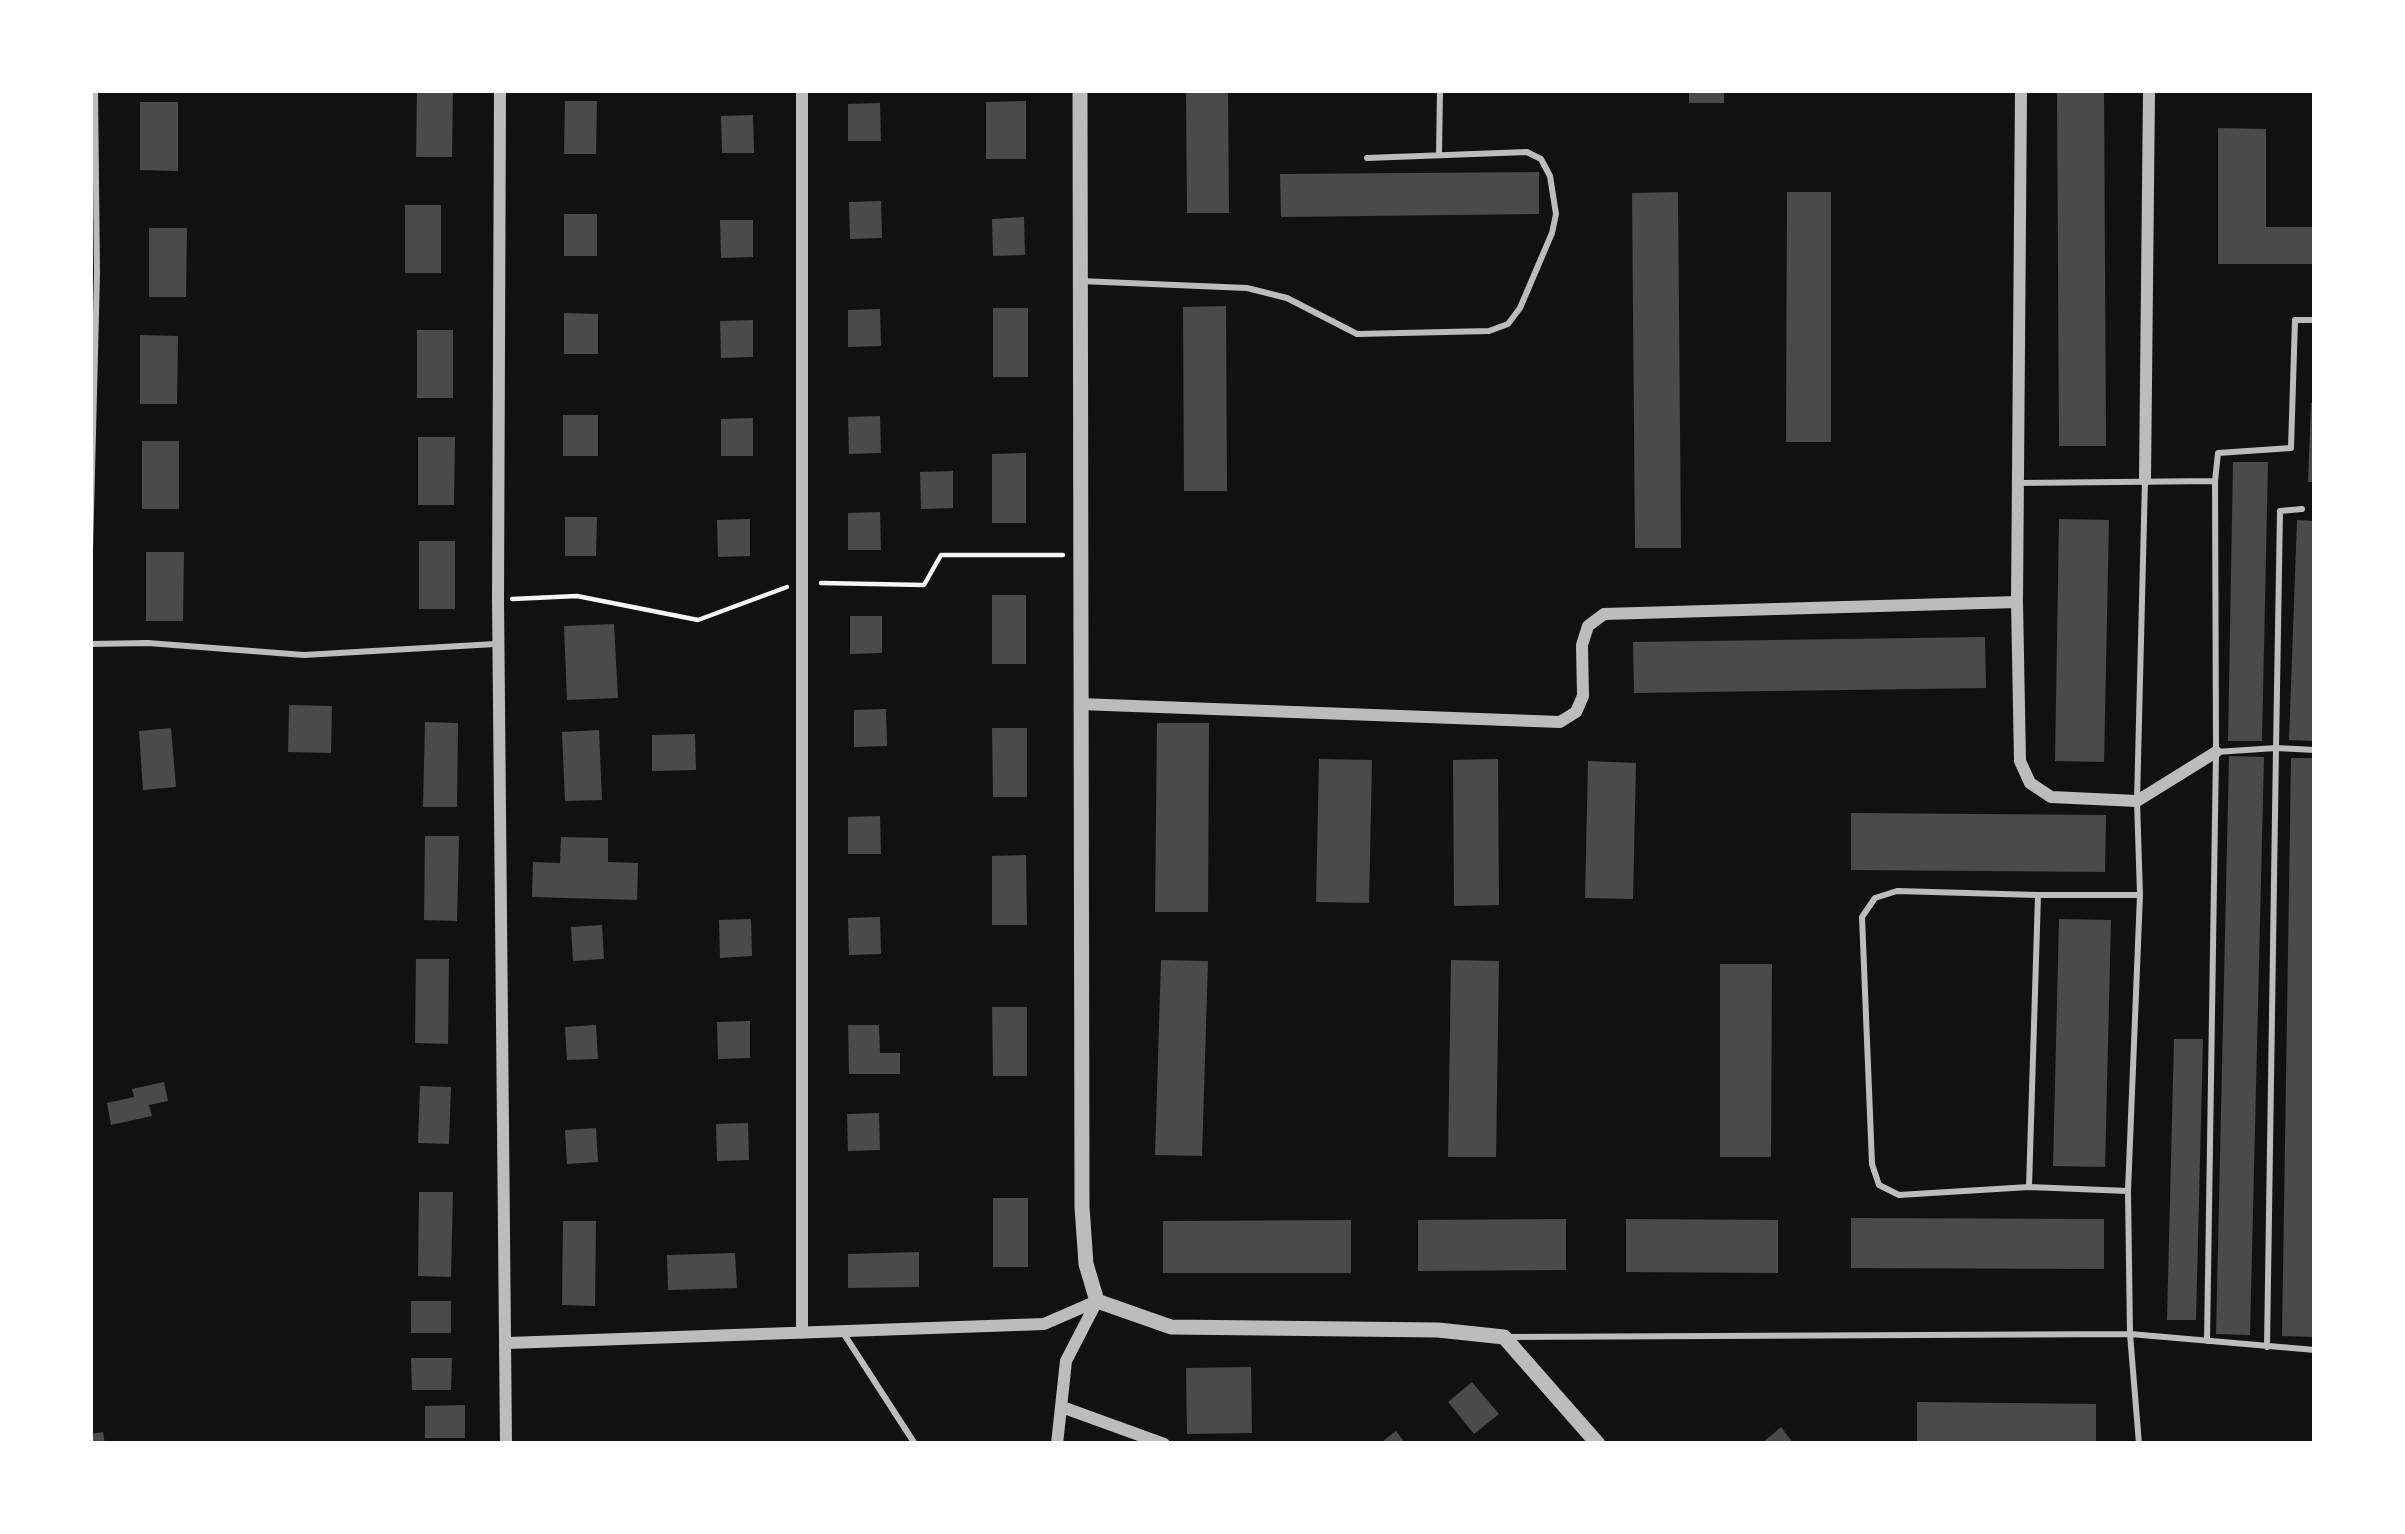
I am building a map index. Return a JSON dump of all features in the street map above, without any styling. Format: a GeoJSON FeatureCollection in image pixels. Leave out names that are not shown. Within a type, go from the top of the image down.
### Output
{"type":"FeatureCollection","features":[{"type":"Feature","properties":{"kind":"street"},"geometry":{"type":"LineString","coordinates":[[500,90],[498,599],[506,1444]]}},
{"type":"Feature","properties":{"kind":"street"},"geometry":{"type":"LineString","coordinates":[[802,90],[802,1333]]}},
{"type":"Feature","properties":{"kind":"street"},"geometry":{"type":"LineString","coordinates":[[1057,1444],[1066,1361],[1097,1301],[1086,1264],[1082,1207],[1080,90]]}},
{"type":"Feature","properties":{"kind":"street"},"geometry":{"type":"LineString","coordinates":[[2021,90],[2020,760],[2030,783],[2051,797],[2137,800],[2216,752]]}},
{"type":"Feature","properties":{"kind":"street"},"geometry":{"type":"LineString","coordinates":[[2145,480],[2149,90]]}},
{"type":"Feature","properties":{"kind":"street"},"geometry":{"type":"LineString","coordinates":[[1080,704],[1560,722],[1576,712],[1583,696],[1582,644],[1588,626],[1604,614],[2017,602]]}},
{"type":"Feature","properties":{"kind":"street"},"geometry":{"type":"LineString","coordinates":[[508,1343],[1044,1324],[1097,1301],[1172,1327],[1438,1330],[1504,1337],[1598,1444]]}},
{"type":"Feature","properties":{"kind":"street"},"geometry":{"type":"LineString","coordinates":[[1062,1407],[1164,1444]]}},
{"type":"Feature","properties":{"kind":"lane"},"geometry":{"type":"LineString","coordinates":[[90,551],[97,274],[95,90]]}},
{"type":"Feature","properties":{"kind":"lane"},"geometry":{"type":"LineString","coordinates":[[1439,155],[1440,90]]}},
{"type":"Feature","properties":{"kind":"lane"},"geometry":{"type":"LineString","coordinates":[[1080,281],[1246,288],[1287,298],[1358,334],[1490,331],[1508,325],[1520,308],[1556,214],[1550,176],[1541,159],[1527,152],[1366,158]]}},
{"type":"Feature","properties":{"kind":"lane"},"geometry":{"type":"LineString","coordinates":[[2207,1340],[2215,481],[2218,453],[2291,448],[2295,320],[2315,320]]}},
{"type":"Feature","properties":{"kind":"lane"},"geometry":{"type":"LineString","coordinates":[[2139,1444],[2130,1334],[2128,1191],[2140,896],[2137,800],[2145,480]]}},
{"type":"Feature","properties":{"kind":"lane"},"geometry":{"type":"LineString","coordinates":[[2018,483],[2215,481]]}},
{"type":"Feature","properties":{"kind":"lane"},"geometry":{"type":"LineString","coordinates":[[2267,1347],[2280,511],[2302,509]]}},
{"type":"Feature","properties":{"kind":"lane"},"geometry":{"type":"LineString","coordinates":[[90,644],[148,643],[304,655],[499,644]]}},
{"type":"Feature","properties":{"kind":"lane"},"geometry":{"type":"LineString","coordinates":[[2216,752],[2315,750]]}},
{"type":"Feature","properties":{"kind":"lane"},"geometry":{"type":"LineString","coordinates":[[2128,1191],[2029,1187],[1899,1196],[1879,1185],[1872,1163],[1862,916],[1875,898],[1897,891],[2140,896]]}},
{"type":"Feature","properties":{"kind":"lane"},"geometry":{"type":"LineString","coordinates":[[2029,1187],[2038,895]]}},
{"type":"Feature","properties":{"kind":"lane"},"geometry":{"type":"LineString","coordinates":[[842,1331],[915,1444]]}},
{"type":"Feature","properties":{"kind":"lane"},"geometry":{"type":"LineString","coordinates":[[1504,1337],[2130,1334],[2315,1350]]}},
{"type":"Feature","properties":{"kind":"path"},"geometry":{"type":"LineString","coordinates":[[498,599],[577,596],[698,620],[800,582],[924,585],[941,555],[1080,555]]}},
{"type":"Feature","properties":{"kind":"building"},"geometry":{"type":"Polygon","coordinates":[[[417,90],[453,90],[452,157],[416,157],[417,90]]]}},
{"type":"Feature","properties":{"kind":"building"},"geometry":{"type":"Polygon","coordinates":[[[1186,90],[1228,90],[1229,213],[1187,213],[1186,90]]]}},
{"type":"Feature","properties":{"kind":"building"},"geometry":{"type":"Polygon","coordinates":[[[1689,90],[1724,90],[1724,103],[1689,103],[1689,90]]]}},
{"type":"Feature","properties":{"kind":"building"},"geometry":{"type":"Polygon","coordinates":[[[2057,90],[2104,90],[2106,446],[2059,446],[2057,90]]]}},
{"type":"Feature","properties":{"kind":"building"},"geometry":{"type":"Polygon","coordinates":[[[565,101],[597,101],[596,154],[564,154],[565,101]]]}},
{"type":"Feature","properties":{"kind":"building"},"geometry":{"type":"Polygon","coordinates":[[[1026,101],[1026,159],[986,159],[986,102],[1026,101]]]}},
{"type":"Feature","properties":{"kind":"building"},"geometry":{"type":"Polygon","coordinates":[[[140,102],[178,102],[178,171],[140,170],[140,102]]]}},
{"type":"Feature","properties":{"kind":"building"},"geometry":{"type":"Polygon","coordinates":[[[880,103],[881,141],[848,141],[848,104],[880,103]]]}},
{"type":"Feature","properties":{"kind":"building"},"geometry":{"type":"Polygon","coordinates":[[[753,115],[754,153],[722,153],[721,116],[753,115]]]}},
{"type":"Feature","properties":{"kind":"building"},"geometry":{"type":"Polygon","coordinates":[[[2218,128],[2266,129],[2266,227],[2315,227],[2315,264],[2218,264],[2218,128]]]}},
{"type":"Feature","properties":{"kind":"building"},"geometry":{"type":"Polygon","coordinates":[[[1539,172],[1539,214],[1281,217],[1280,174],[1539,172]]]}},
{"type":"Feature","properties":{"kind":"building"},"geometry":{"type":"Polygon","coordinates":[[[1678,192],[1681,548],[1635,548],[1632,193],[1678,192]]]}},
{"type":"Feature","properties":{"kind":"building"},"geometry":{"type":"Polygon","coordinates":[[[1787,192],[1831,192],[1831,442],[1786,442],[1787,192]]]}},
{"type":"Feature","properties":{"kind":"building"},"geometry":{"type":"Polygon","coordinates":[[[881,201],[882,238],[850,239],[849,202],[881,201]]]}},
{"type":"Feature","properties":{"kind":"building"},"geometry":{"type":"Polygon","coordinates":[[[405,205],[441,205],[441,273],[405,273],[405,205]]]}},
{"type":"Feature","properties":{"kind":"building"},"geometry":{"type":"Polygon","coordinates":[[[564,214],[597,214],[597,256],[564,256],[564,214]]]}},
{"type":"Feature","properties":{"kind":"building"},"geometry":{"type":"Polygon","coordinates":[[[1024,217],[1025,255],[993,256],[992,219],[1024,217]]]}},
{"type":"Feature","properties":{"kind":"building"},"geometry":{"type":"Polygon","coordinates":[[[720,220],[753,220],[753,257],[721,258],[720,220]]]}},
{"type":"Feature","properties":{"kind":"building"},"geometry":{"type":"Polygon","coordinates":[[[149,228],[187,228],[186,297],[149,297],[149,228]]]}},
{"type":"Feature","properties":{"kind":"building"},"geometry":{"type":"Polygon","coordinates":[[[1226,306],[1227,491],[1184,491],[1183,307],[1226,306]]]}},
{"type":"Feature","properties":{"kind":"building"},"geometry":{"type":"Polygon","coordinates":[[[993,308],[1028,308],[1028,377],[993,377],[993,308]]]}},
{"type":"Feature","properties":{"kind":"building"},"geometry":{"type":"Polygon","coordinates":[[[880,309],[881,346],[848,347],[848,310],[880,309]]]}},
{"type":"Feature","properties":{"kind":"building"},"geometry":{"type":"Polygon","coordinates":[[[564,313],[598,314],[598,354],[564,354],[564,313]]]}},
{"type":"Feature","properties":{"kind":"building"},"geometry":{"type":"Polygon","coordinates":[[[753,320],[753,357],[721,358],[720,321],[753,320]]]}},
{"type":"Feature","properties":{"kind":"building"},"geometry":{"type":"Polygon","coordinates":[[[417,330],[453,330],[453,398],[417,398],[417,330]]]}},
{"type":"Feature","properties":{"kind":"building"},"geometry":{"type":"Polygon","coordinates":[[[140,335],[178,336],[177,404],[140,404],[140,335]]]}},
{"type":"Feature","properties":{"kind":"building"},"geometry":{"type":"Polygon","coordinates":[[[2311,403],[2315,403],[2315,482],[2308,482],[2311,403]]]}},
{"type":"Feature","properties":{"kind":"building"},"geometry":{"type":"Polygon","coordinates":[[[563,415],[598,415],[598,456],[563,456],[563,415]]]}},
{"type":"Feature","properties":{"kind":"building"},"geometry":{"type":"Polygon","coordinates":[[[880,416],[881,453],[849,454],[848,417],[880,416]]]}},
{"type":"Feature","properties":{"kind":"building"},"geometry":{"type":"Polygon","coordinates":[[[753,418],[753,456],[721,456],[721,419],[753,418]]]}},
{"type":"Feature","properties":{"kind":"building"},"geometry":{"type":"Polygon","coordinates":[[[418,437],[455,437],[454,505],[418,505],[418,437]]]}},
{"type":"Feature","properties":{"kind":"building"},"geometry":{"type":"Polygon","coordinates":[[[142,441],[179,441],[179,509],[142,509],[142,441]]]}},
{"type":"Feature","properties":{"kind":"building"},"geometry":{"type":"Polygon","coordinates":[[[1026,453],[1026,523],[992,523],[992,454],[1026,453]]]}},
{"type":"Feature","properties":{"kind":"building"},"geometry":{"type":"Polygon","coordinates":[[[2233,462],[2268,462],[2262,741],[2228,741],[2233,462]]]}},
{"type":"Feature","properties":{"kind":"building"},"geometry":{"type":"Polygon","coordinates":[[[953,471],[953,508],[921,509],[920,472],[953,471]]]}},
{"type":"Feature","properties":{"kind":"building"},"geometry":{"type":"Polygon","coordinates":[[[880,512],[881,550],[848,550],[848,513],[880,512]]]}},
{"type":"Feature","properties":{"kind":"building"},"geometry":{"type":"Polygon","coordinates":[[[565,517],[597,517],[596,556],[565,556],[565,517]]]}},
{"type":"Feature","properties":{"kind":"building"},"geometry":{"type":"Polygon","coordinates":[[[750,519],[750,556],[718,557],[717,520],[750,519]]]}},
{"type":"Feature","properties":{"kind":"building"},"geometry":{"type":"Polygon","coordinates":[[[2059,519],[2109,520],[2104,762],[2055,761],[2059,519]]]}},
{"type":"Feature","properties":{"kind":"building"},"geometry":{"type":"Polygon","coordinates":[[[2297,520],[2315,521],[2315,741],[2289,740],[2297,520]]]}},
{"type":"Feature","properties":{"kind":"building"},"geometry":{"type":"Polygon","coordinates":[[[419,541],[455,541],[455,609],[419,609],[419,541]]]}},
{"type":"Feature","properties":{"kind":"building"},"geometry":{"type":"Polygon","coordinates":[[[146,552],[184,552],[183,621],[146,621],[146,552]]]}},
{"type":"Feature","properties":{"kind":"building"},"geometry":{"type":"Polygon","coordinates":[[[992,595],[1026,595],[1026,664],[992,664],[992,595]]]}},
{"type":"Feature","properties":{"kind":"building"},"geometry":{"type":"Polygon","coordinates":[[[850,616],[882,616],[882,653],[850,654],[850,616]]]}},
{"type":"Feature","properties":{"kind":"building"},"geometry":{"type":"Polygon","coordinates":[[[614,624],[618,698],[567,700],[564,626],[614,624]]]}},
{"type":"Feature","properties":{"kind":"building"},"geometry":{"type":"Polygon","coordinates":[[[1985,637],[1986,688],[1634,693],[1633,642],[1985,637]]]}},
{"type":"Feature","properties":{"kind":"building"},"geometry":{"type":"Polygon","coordinates":[[[289,705],[332,706],[331,753],[288,752],[289,705]]]}},
{"type":"Feature","properties":{"kind":"building"},"geometry":{"type":"Polygon","coordinates":[[[886,709],[887,746],[854,747],[854,710],[886,709]]]}},
{"type":"Feature","properties":{"kind":"building"},"geometry":{"type":"Polygon","coordinates":[[[425,722],[458,723],[457,807],[423,807],[425,722]]]}},
{"type":"Feature","properties":{"kind":"building"},"geometry":{"type":"Polygon","coordinates":[[[1157,723],[1209,723],[1208,912],[1155,912],[1157,723]]]}},
{"type":"Feature","properties":{"kind":"building"},"geometry":{"type":"Polygon","coordinates":[[[171,728],[176,787],[143,790],[139,731],[171,728]]]}},
{"type":"Feature","properties":{"kind":"building"},"geometry":{"type":"Polygon","coordinates":[[[992,728],[1027,728],[1027,797],[993,797],[992,728]]]}},
{"type":"Feature","properties":{"kind":"building"},"geometry":{"type":"Polygon","coordinates":[[[599,730],[602,800],[565,801],[562,732],[599,730]]]}},
{"type":"Feature","properties":{"kind":"building"},"geometry":{"type":"Polygon","coordinates":[[[695,734],[696,770],[652,771],[652,735],[695,734]]]}},
{"type":"Feature","properties":{"kind":"building"},"geometry":{"type":"Polygon","coordinates":[[[2229,756],[2264,757],[2250,1335],[2216,1334],[2229,756]]]}},
{"type":"Feature","properties":{"kind":"building"},"geometry":{"type":"Polygon","coordinates":[[[2291,758],[2315,758],[2315,1337],[2282,1336],[2291,758]]]}},
{"type":"Feature","properties":{"kind":"building"},"geometry":{"type":"Polygon","coordinates":[[[1319,759],[1372,760],[1369,903],[1316,902],[1319,759]]]}},
{"type":"Feature","properties":{"kind":"building"},"geometry":{"type":"Polygon","coordinates":[[[1498,759],[1499,905],[1454,906],[1453,760],[1498,759]]]}},
{"type":"Feature","properties":{"kind":"building"},"geometry":{"type":"Polygon","coordinates":[[[1588,761],[1636,763],[1633,899],[1585,898],[1588,761]]]}},
{"type":"Feature","properties":{"kind":"building"},"geometry":{"type":"Polygon","coordinates":[[[1851,813],[2106,815],[2105,872],[1851,870],[1851,813]]]}},
{"type":"Feature","properties":{"kind":"building"},"geometry":{"type":"Polygon","coordinates":[[[880,816],[881,854],[848,854],[848,817],[880,816]]]}},
{"type":"Feature","properties":{"kind":"building"},"geometry":{"type":"Polygon","coordinates":[[[425,836],[459,836],[457,921],[424,920],[425,836]]]}},
{"type":"Feature","properties":{"kind":"building"},"geometry":{"type":"Polygon","coordinates":[[[561,837],[608,838],[608,862],[638,863],[637,900],[532,897],[533,862],[560,863],[561,837]]]}},
{"type":"Feature","properties":{"kind":"building"},"geometry":{"type":"Polygon","coordinates":[[[1026,855],[1027,925],[992,925],[992,856],[1026,855]]]}},
{"type":"Feature","properties":{"kind":"building"},"geometry":{"type":"Polygon","coordinates":[[[880,917],[881,954],[849,955],[848,918],[880,917]]]}},
{"type":"Feature","properties":{"kind":"building"},"geometry":{"type":"Polygon","coordinates":[[[751,919],[752,956],[720,958],[719,920],[751,919]]]}},
{"type":"Feature","properties":{"kind":"building"},"geometry":{"type":"Polygon","coordinates":[[[2059,919],[2111,920],[2105,1167],[2053,1166],[2059,919]]]}},
{"type":"Feature","properties":{"kind":"building"},"geometry":{"type":"Polygon","coordinates":[[[602,925],[604,959],[573,961],[571,927],[602,925]]]}},
{"type":"Feature","properties":{"kind":"building"},"geometry":{"type":"Polygon","coordinates":[[[416,959],[449,959],[448,1044],[415,1043],[416,959]]]}},
{"type":"Feature","properties":{"kind":"building"},"geometry":{"type":"Polygon","coordinates":[[[1161,960],[1208,961],[1202,1156],[1155,1155],[1161,960]]]}},
{"type":"Feature","properties":{"kind":"building"},"geometry":{"type":"Polygon","coordinates":[[[1451,960],[1499,961],[1496,1157],[1448,1157],[1451,960]]]}},
{"type":"Feature","properties":{"kind":"building"},"geometry":{"type":"Polygon","coordinates":[[[1720,964],[1772,964],[1771,1157],[1720,1157],[1720,964]]]}},
{"type":"Feature","properties":{"kind":"building"},"geometry":{"type":"Polygon","coordinates":[[[992,1007],[1027,1007],[1027,1076],[993,1076],[992,1007]]]}},
{"type":"Feature","properties":{"kind":"building"},"geometry":{"type":"Polygon","coordinates":[[[750,1021],[750,1058],[718,1059],[717,1022],[750,1021]]]}},
{"type":"Feature","properties":{"kind":"building"},"geometry":{"type":"Polygon","coordinates":[[[596,1025],[598,1059],[567,1060],[565,1027],[596,1025]]]}},
{"type":"Feature","properties":{"kind":"building"},"geometry":{"type":"Polygon","coordinates":[[[848,1025],[879,1025],[880,1053],[900,1053],[900,1074],[849,1074],[848,1025]]]}},
{"type":"Feature","properties":{"kind":"building"},"geometry":{"type":"Polygon","coordinates":[[[2174,1039],[2203,1039],[2196,1320],[2167,1320],[2174,1039]]]}},
{"type":"Feature","properties":{"kind":"building"},"geometry":{"type":"Polygon","coordinates":[[[164,1082],[168,1101],[149,1105],[152,1116],[111,1125],[107,1103],[134,1097],[132,1089],[164,1082]]]}},
{"type":"Feature","properties":{"kind":"building"},"geometry":{"type":"Polygon","coordinates":[[[420,1086],[451,1087],[449,1144],[418,1143],[420,1086]]]}},
{"type":"Feature","properties":{"kind":"building"},"geometry":{"type":"Polygon","coordinates":[[[879,1113],[880,1150],[848,1151],[847,1114],[879,1113]]]}},
{"type":"Feature","properties":{"kind":"building"},"geometry":{"type":"Polygon","coordinates":[[[748,1123],[749,1160],[717,1161],[716,1124],[748,1123]]]}},
{"type":"Feature","properties":{"kind":"building"},"geometry":{"type":"Polygon","coordinates":[[[596,1128],[598,1162],[567,1164],[565,1130],[596,1128]]]}},
{"type":"Feature","properties":{"kind":"building"},"geometry":{"type":"Polygon","coordinates":[[[419,1192],[453,1192],[451,1277],[418,1276],[419,1192]]]}},
{"type":"Feature","properties":{"kind":"building"},"geometry":{"type":"Polygon","coordinates":[[[993,1198],[1028,1198],[1028,1267],[993,1267],[993,1198]]]}},
{"type":"Feature","properties":{"kind":"building"},"geometry":{"type":"Polygon","coordinates":[[[1851,1218],[2104,1219],[2104,1269],[1851,1268],[1851,1218]]]}},
{"type":"Feature","properties":{"kind":"building"},"geometry":{"type":"Polygon","coordinates":[[[1566,1219],[1566,1270],[1418,1271],[1418,1220],[1566,1219]]]}},
{"type":"Feature","properties":{"kind":"building"},"geometry":{"type":"Polygon","coordinates":[[[1626,1219],[1778,1220],[1778,1273],[1626,1272],[1626,1219]]]}},
{"type":"Feature","properties":{"kind":"building"},"geometry":{"type":"Polygon","coordinates":[[[1351,1220],[1351,1273],[1163,1273],[1163,1221],[1351,1220]]]}},
{"type":"Feature","properties":{"kind":"building"},"geometry":{"type":"Polygon","coordinates":[[[563,1221],[596,1221],[595,1306],[562,1305],[563,1221]]]}},
{"type":"Feature","properties":{"kind":"building"},"geometry":{"type":"Polygon","coordinates":[[[919,1252],[919,1287],[848,1288],[848,1254],[919,1252]]]}},
{"type":"Feature","properties":{"kind":"building"},"geometry":{"type":"Polygon","coordinates":[[[735,1253],[737,1288],[668,1290],[667,1255],[735,1253]]]}},
{"type":"Feature","properties":{"kind":"building"},"geometry":{"type":"Polygon","coordinates":[[[411,1301],[451,1301],[451,1333],[411,1333],[411,1301]]]}},
{"type":"Feature","properties":{"kind":"building"},"geometry":{"type":"Polygon","coordinates":[[[411,1358],[452,1358],[451,1390],[412,1390],[411,1358]]]}},
{"type":"Feature","properties":{"kind":"building"},"geometry":{"type":"Polygon","coordinates":[[[1251,1367],[1252,1433],[1187,1434],[1186,1368],[1251,1367]]]}},
{"type":"Feature","properties":{"kind":"building"},"geometry":{"type":"Polygon","coordinates":[[[1472,1382],[1499,1414],[1474,1434],[1448,1402],[1472,1382]]]}},
{"type":"Feature","properties":{"kind":"building"},"geometry":{"type":"Polygon","coordinates":[[[1917,1402],[2096,1404],[2096,1444],[1917,1444],[1917,1402]]]}},
{"type":"Feature","properties":{"kind":"building"},"geometry":{"type":"Polygon","coordinates":[[[465,1405],[465,1438],[425,1438],[425,1406],[465,1405]]]}},
{"type":"Feature","properties":{"kind":"building"},"geometry":{"type":"Polygon","coordinates":[[[1781,1427],[1794,1444],[1761,1444],[1781,1427]]]}},
{"type":"Feature","properties":{"kind":"building"},"geometry":{"type":"Polygon","coordinates":[[[1396,1431],[1406,1444],[1379,1444],[1396,1431]]]}},
{"type":"Feature","properties":{"kind":"building"},"geometry":{"type":"Polygon","coordinates":[[[103,1432],[105,1444],[90,1444],[90,1434],[103,1432]]]}}]}
